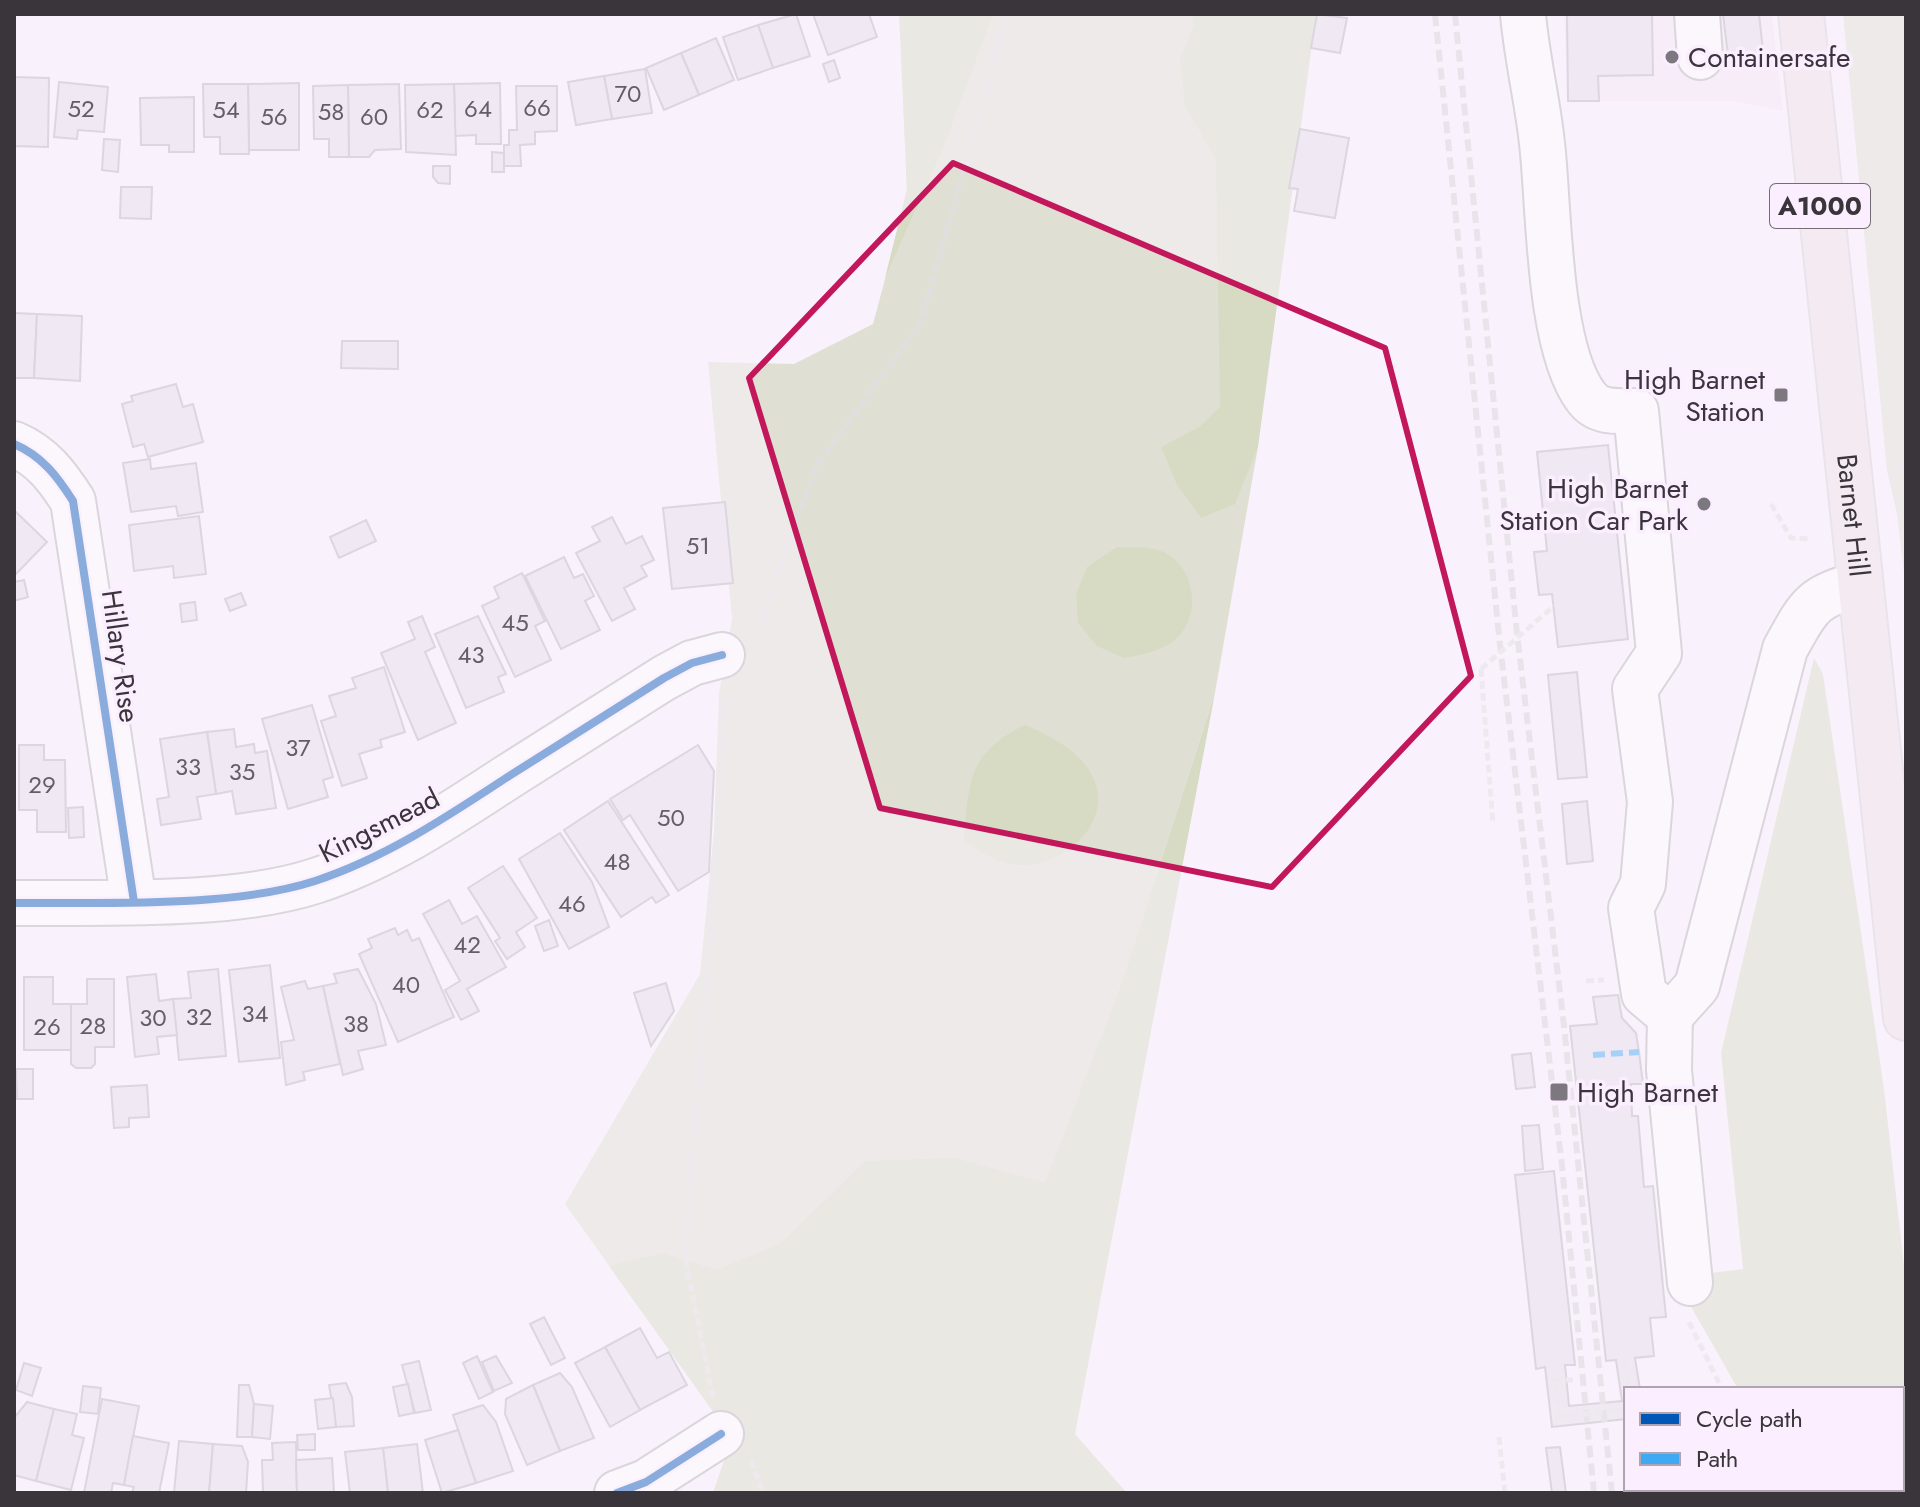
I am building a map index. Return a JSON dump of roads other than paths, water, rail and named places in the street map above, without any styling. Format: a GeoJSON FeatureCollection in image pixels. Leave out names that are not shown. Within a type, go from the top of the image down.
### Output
{"type":"FeatureCollection","features":[{"type":"Feature","properties":{"kind":"main road","name":"Barnet Hill"},"geometry":{"type":"LineString","coordinates":[[1801,14],[1906,1018]]}},
{"type":"Feature","properties":{"kind":"street"},"geometry":{"type":"LineString","coordinates":[[1523,14],[1543,150],[1551,251],[1570,365],[1587,399],[1603,411],[1636,411],[1659,653],[1635,689],[1650,802],[1643,884],[1631,908],[1644,994],[1670,1016]]}},
{"type":"Feature","properties":{"kind":"street"},"geometry":{"type":"LineString","coordinates":[[1697,14],[1700,57]]}},
{"type":"Feature","properties":{"kind":"street","name":"Hillary Rise"},"geometry":{"type":"LineString","coordinates":[[14,444],[32,452],[56,475],[73,501],[134,902]]}},
{"type":"Feature","properties":{"kind":"street"},"geometry":{"type":"LineString","coordinates":[[1690,1283],[1669,1070],[1670,1016],[1697,986],[1785,649],[1802,618],[1827,592],[1859,585]]}},
{"type":"Feature","properties":{"kind":"street","name":"Kingsmead"},"geometry":{"type":"LineString","coordinates":[[14,903],[134,902],[257,894],[313,882],[363,863],[428,830],[692,663],[736,665]]}},
{"type":"Feature","properties":{"kind":"street"},"geometry":{"type":"LineString","coordinates":[[617,1493],[646,1482],[717,1416]]}},
{"type":"Feature","properties":{"kind":"railway"},"geometry":{"type":"LineString","coordinates":[[1435,14],[1500,645],[1562,1166],[1594,1493]]}},
{"type":"Feature","properties":{"kind":"railway"},"geometry":{"type":"LineString","coordinates":[[1455,14],[1517,634],[1564,1026],[1612,1493]]}},
{"type":"Feature","properties":{"kind":"place","name":"Containersafe"},"geometry":{"type":"Point","coordinates":[1672,57]}},
{"type":"Feature","properties":{"kind":"place","name":"High Barnet Station"},"geometry":{"type":"Point","coordinates":[1781,395]}},
{"type":"Feature","properties":{"kind":"place","name":"High Barnet Station Car Park"},"geometry":{"type":"Point","coordinates":[1704,504]}},
{"type":"Feature","properties":{"kind":"place","name":"High Barnet"},"geometry":{"type":"Point","coordinates":[1559,1092]}}]}
